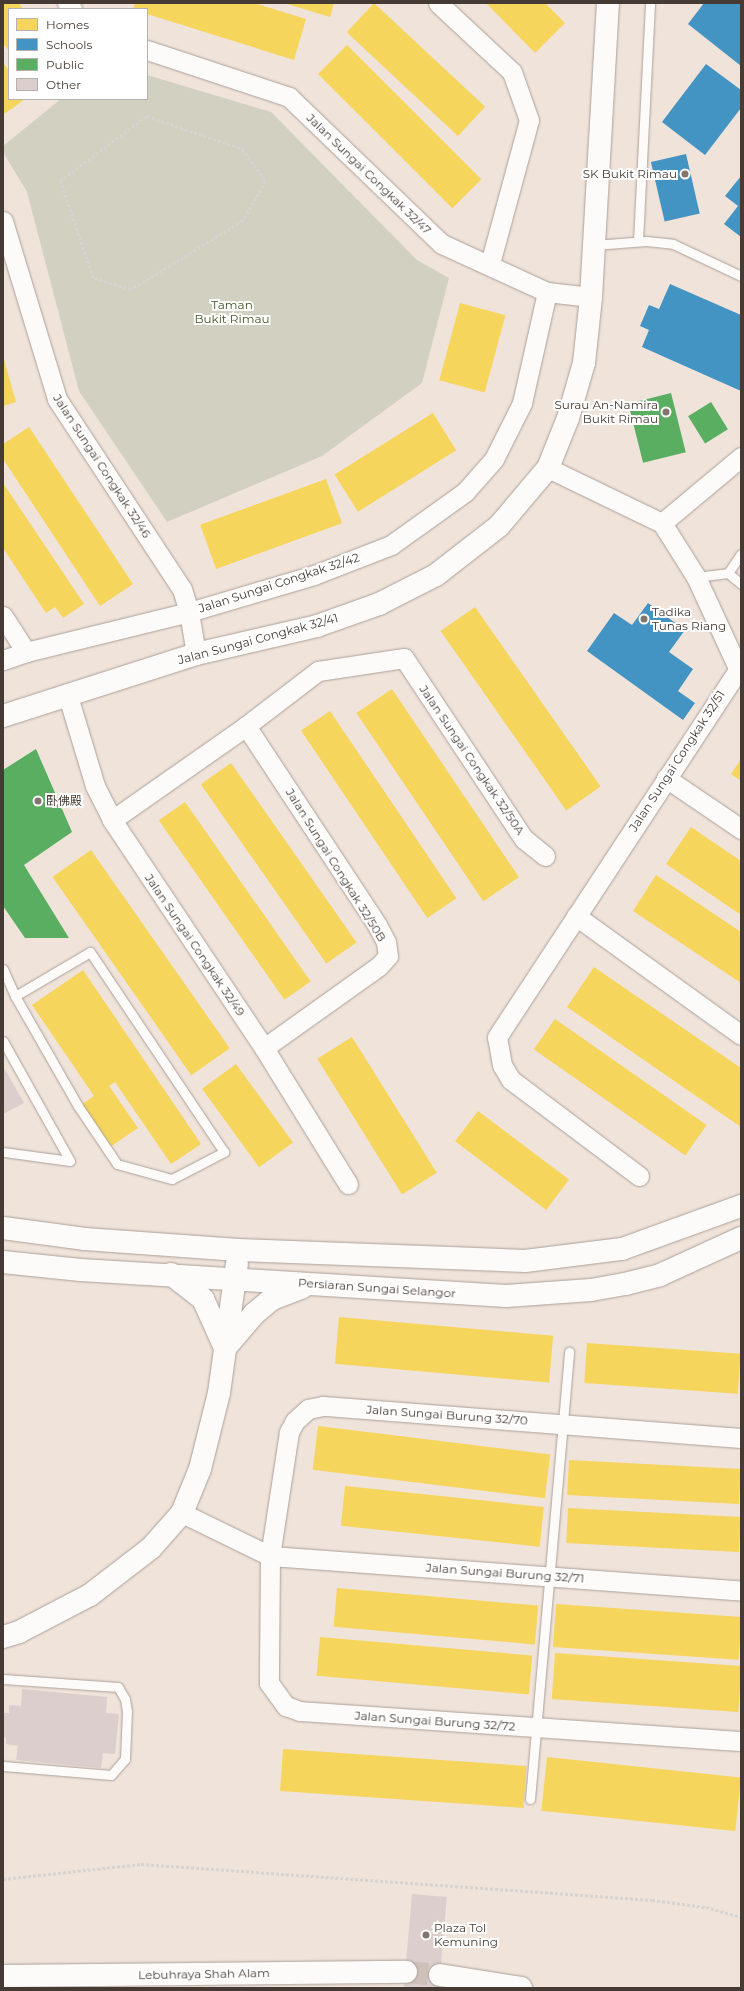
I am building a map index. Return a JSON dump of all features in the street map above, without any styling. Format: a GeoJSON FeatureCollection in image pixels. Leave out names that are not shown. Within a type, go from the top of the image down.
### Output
{"type":"FeatureCollection","features":[{"type":"Feature","properties":{"kind":"main road","name":"Jalan Sungai Congkak 32/41"},"geometry":{"type":"LineString","coordinates":[[3,716],[67,693],[196,654],[317,626],[408,591],[468,553],[499,526],[548,468],[568,418],[584,364],[591,297],[592,246],[608,3]]}},
{"type":"Feature","properties":{"kind":"main road"},"geometry":{"type":"LineString","coordinates":[[3,1228],[85,1239],[239,1250],[525,1261],[622,1249],[741,1206]]}},
{"type":"Feature","properties":{"kind":"main road","name":"Persiaran Sungai Selangor"},"geometry":{"type":"LineString","coordinates":[[3,1262],[81,1270],[171,1274],[310,1285],[506,1296],[591,1290],[660,1275],[741,1238]]}},
{"type":"Feature","properties":{"kind":"main road"},"geometry":{"type":"LineString","coordinates":[[3,1638],[20,1632],[90,1595],[151,1548],[182,1513],[202,1461],[219,1393],[239,1250]]}},
{"type":"Feature","properties":{"kind":"main road"},"geometry":{"type":"LineString","coordinates":[[171,1274],[203,1299],[225,1348]]}},
{"type":"Feature","properties":{"kind":"main road"},"geometry":{"type":"LineString","coordinates":[[225,1348],[254,1314],[272,1299],[310,1285]]}},
{"type":"Feature","properties":{"kind":"main road","name":"Lebuhraya Shah Alam"},"geometry":{"type":"LineString","coordinates":[[3,1976],[406,1972]]}},
{"type":"Feature","properties":{"kind":"main road"},"geometry":{"type":"LineString","coordinates":[[440,1975],[521,1988]]}},
{"type":"Feature","properties":{"kind":"street"},"geometry":{"type":"LineString","coordinates":[[438,3],[512,72],[529,120],[490,264]]}},
{"type":"Feature","properties":{"kind":"street","name":"Jalan Sungai Congkak 32/47"},"geometry":{"type":"LineString","coordinates":[[148,50],[289,97],[442,244],[490,264],[547,292],[591,297]]}},
{"type":"Feature","properties":{"kind":"street","name":"Jalan Sungai Congkak 32/46"},"geometry":{"type":"LineString","coordinates":[[3,221],[57,399],[182,589],[189,612],[196,654]]}},
{"type":"Feature","properties":{"kind":"street","name":"Jalan Sungai Congkak 32/42"},"geometry":{"type":"LineString","coordinates":[[3,660],[26,652],[189,612],[314,575],[391,545],[465,492],[494,459],[522,403],[547,292]]}},
{"type":"Feature","properties":{"kind":"street"},"geometry":{"type":"LineString","coordinates":[[548,468],[662,523],[741,457]]}},
{"type":"Feature","properties":{"kind":"street","name":"Jalan Sungai Congkak 32/51"},"geometry":{"type":"LineString","coordinates":[[639,1176],[511,1080],[502,1065],[496,1037],[740,667],[696,577],[662,523]]}},
{"type":"Feature","properties":{"kind":"street"},"geometry":{"type":"LineString","coordinates":[[3,616],[26,652]]}},
{"type":"Feature","properties":{"kind":"street","name":"Jalan Sungai Congkak 32/50A"},"geometry":{"type":"LineString","coordinates":[[246,726],[318,671],[404,658],[524,838],[545,856]]}},
{"type":"Feature","properties":{"kind":"street","name":"Jalan Sungai Congkak 32/49"},"geometry":{"type":"LineString","coordinates":[[67,693],[95,786],[112,820],[264,1048],[348,1184]]}},
{"type":"Feature","properties":{"kind":"street"},"geometry":{"type":"LineString","coordinates":[[112,820],[246,726]]}},
{"type":"Feature","properties":{"kind":"street","name":"Jalan Sungai Congkak 32/50B"},"geometry":{"type":"LineString","coordinates":[[246,726],[377,925],[386,942],[388,956],[379,966],[264,1048]]}},
{"type":"Feature","properties":{"kind":"street"},"geometry":{"type":"LineString","coordinates":[[666,778],[741,829]]}},
{"type":"Feature","properties":{"kind":"street"},"geometry":{"type":"LineString","coordinates":[[576,916],[741,1035]]}},
{"type":"Feature","properties":{"kind":"street","name":"Jalan Sungai Burung 32/70"},"geometry":{"type":"LineString","coordinates":[[270,1556],[289,1432],[295,1421],[308,1409],[323,1406],[562,1423],[741,1438]]}},
{"type":"Feature","properties":{"kind":"street"},"geometry":{"type":"LineString","coordinates":[[182,1513],[270,1556]]}},
{"type":"Feature","properties":{"kind":"street","name":"Jalan Sungai Burung 32/71"},"geometry":{"type":"LineString","coordinates":[[270,1556],[741,1591]]}},
{"type":"Feature","properties":{"kind":"street","name":"Jalan Sungai Burung 32/72"},"geometry":{"type":"LineString","coordinates":[[270,1556],[269,1684],[286,1706],[300,1711],[537,1729],[741,1741]]}},
{"type":"Feature","properties":{"kind":"lane"},"geometry":{"type":"LineString","coordinates":[[638,241],[650,3]]}},
{"type":"Feature","properties":{"kind":"lane"},"geometry":{"type":"LineString","coordinates":[[592,246],[638,241],[673,244],[741,276]]}},
{"type":"Feature","properties":{"kind":"lane"},"geometry":{"type":"LineString","coordinates":[[728,573],[741,554]]}},
{"type":"Feature","properties":{"kind":"lane"},"geometry":{"type":"LineString","coordinates":[[696,577],[728,573],[741,583]]}},
{"type":"Feature","properties":{"kind":"lane"},"geometry":{"type":"LineString","coordinates":[[3,969],[15,996],[78,1106],[117,1164],[172,1179],[224,1152],[90,952],[15,996]]}},
{"type":"Feature","properties":{"kind":"lane"},"geometry":{"type":"LineString","coordinates":[[3,1041],[70,1161],[3,1152]]}},
{"type":"Feature","properties":{"kind":"lane"},"geometry":{"type":"LineString","coordinates":[[530,1799],[569,1352]]}},
{"type":"Feature","properties":{"kind":"lane"},"geometry":{"type":"LineString","coordinates":[[3,1679],[118,1687],[125,1699],[127,1711],[125,1759],[111,1775],[3,1766]]}},
{"type":"Feature","properties":{"kind":"path"},"geometry":{"type":"LineString","coordinates":[[147,116],[242,149],[266,182],[243,221],[131,290],[93,278],[60,181],[147,116]]}},
{"type":"Feature","properties":{"kind":"path"},"geometry":{"type":"LineString","coordinates":[[3,1879],[141,1864],[652,1900],[706,1907],[741,1916]]}},
{"type":"Feature","properties":{"kind":"green space","name":"Taman Bukit Rimau"},"geometry":{"type":"Polygon","coordinates":[[[148,75],[271,112],[417,260],[449,278],[422,383],[322,456],[167,522],[79,391],[27,192],[3,152],[3,146],[60,100],[148,100],[148,75]]]}},
{"type":"Feature","properties":{"kind":"building: Homes"},"geometry":{"type":"Polygon","coordinates":[[[3,3],[19,3],[22,8],[8,8],[8,50],[3,43],[3,3]]]}},
{"type":"Feature","properties":{"kind":"building: Homes"},"geometry":{"type":"Polygon","coordinates":[[[135,3],[254,3],[306,19],[294,60],[148,14],[148,8],[133,8],[135,3]]]}},
{"type":"Feature","properties":{"kind":"building: Homes"},"geometry":{"type":"Polygon","coordinates":[[[284,3],[334,3],[330,17],[284,3]]]}},
{"type":"Feature","properties":{"kind":"building: Homes"},"geometry":{"type":"Polygon","coordinates":[[[374,3],[485,107],[458,136],[347,32],[374,3]]]}},
{"type":"Feature","properties":{"kind":"building: Homes"},"geometry":{"type":"Polygon","coordinates":[[[486,3],[545,3],[565,23],[535,53],[486,3]]]}},
{"type":"Feature","properties":{"kind":"building: Homes"},"geometry":{"type":"Polygon","coordinates":[[[347,45],[481,179],[452,208],[318,74],[347,45]]]}},
{"type":"Feature","properties":{"kind":"building: Homes"},"geometry":{"type":"Polygon","coordinates":[[[3,62],[8,70],[8,100],[24,100],[3,115],[3,62]]]}},
{"type":"Feature","properties":{"kind":"building: Homes"},"geometry":{"type":"Polygon","coordinates":[[[460,303],[505,315],[485,392],[439,380],[460,303]]]}},
{"type":"Feature","properties":{"kind":"building: Homes"},"geometry":{"type":"Polygon","coordinates":[[[3,356],[16,402],[3,406],[3,356]]]}},
{"type":"Feature","properties":{"kind":"building: Homes"},"geometry":{"type":"Polygon","coordinates":[[[433,413],[456,450],[358,512],[335,474],[433,413]]]}},
{"type":"Feature","properties":{"kind":"building: Homes"},"geometry":{"type":"Polygon","coordinates":[[[29,427],[133,584],[100,606],[3,459],[3,444],[29,427]]]}},
{"type":"Feature","properties":{"kind":"building: Homes"},"geometry":{"type":"Polygon","coordinates":[[[326,479],[342,523],[216,569],[200,525],[326,479]]]}},
{"type":"Feature","properties":{"kind":"building: Homes"},"geometry":{"type":"Polygon","coordinates":[[[3,483],[84,604],[63,618],[55,607],[46,613],[3,548],[3,483]]]}},
{"type":"Feature","properties":{"kind":"building: Homes"},"geometry":{"type":"Polygon","coordinates":[[[475,607],[601,786],[566,810],[441,631],[475,607]]]}},
{"type":"Feature","properties":{"kind":"building: Homes"},"geometry":{"type":"Polygon","coordinates":[[[392,689],[519,877],[483,901],[356,713],[392,689]]]}},
{"type":"Feature","properties":{"kind":"building: Homes"},"geometry":{"type":"Polygon","coordinates":[[[330,711],[456,898],[427,918],[301,731],[330,711]]]}},
{"type":"Feature","properties":{"kind":"building: Homes"},"geometry":{"type":"Polygon","coordinates":[[[741,759],[741,781],[731,774],[741,759]]]}},
{"type":"Feature","properties":{"kind":"building: Homes"},"geometry":{"type":"Polygon","coordinates":[[[231,763],[357,942],[326,964],[201,784],[231,763]]]}},
{"type":"Feature","properties":{"kind":"building: Homes"},"geometry":{"type":"Polygon","coordinates":[[[185,802],[311,981],[284,1000],[159,820],[185,802]]]}},
{"type":"Feature","properties":{"kind":"building: Homes"},"geometry":{"type":"Polygon","coordinates":[[[691,827],[741,861],[741,915],[666,864],[691,827]]]}},
{"type":"Feature","properties":{"kind":"building: Homes"},"geometry":{"type":"Polygon","coordinates":[[[91,850],[230,1048],[191,1075],[52,877],[91,850]]]}},
{"type":"Feature","properties":{"kind":"building: Homes"},"geometry":{"type":"Polygon","coordinates":[[[656,875],[741,932],[741,983],[633,911],[656,875]]]}},
{"type":"Feature","properties":{"kind":"building: Homes"},"geometry":{"type":"Polygon","coordinates":[[[594,967],[741,1068],[741,1127],[567,1007],[594,967]]]}},
{"type":"Feature","properties":{"kind":"building: Homes"},"geometry":{"type":"Polygon","coordinates":[[[83,970],[201,1144],[171,1164],[115,1082],[109,1086],[138,1128],[110,1147],[81,1105],[94,1096],[32,1005],[83,970]]]}},
{"type":"Feature","properties":{"kind":"building: Homes"},"geometry":{"type":"Polygon","coordinates":[[[555,1019],[707,1125],[685,1155],[534,1049],[555,1019]]]}},
{"type":"Feature","properties":{"kind":"building: Homes"},"geometry":{"type":"Polygon","coordinates":[[[352,1037],[437,1173],[402,1194],[317,1059],[352,1037]]]}},
{"type":"Feature","properties":{"kind":"building: Homes"},"geometry":{"type":"Polygon","coordinates":[[[236,1064],[293,1142],[259,1167],[202,1089],[236,1064]]]}},
{"type":"Feature","properties":{"kind":"building: Homes"},"geometry":{"type":"Polygon","coordinates":[[[478,1111],[569,1180],[546,1210],[455,1141],[478,1111]]]}},
{"type":"Feature","properties":{"kind":"building: Homes"},"geometry":{"type":"Polygon","coordinates":[[[339,1317],[553,1336],[549,1383],[335,1364],[339,1317]]]}},
{"type":"Feature","properties":{"kind":"building: Homes"},"geometry":{"type":"Polygon","coordinates":[[[587,1343],[741,1354],[738,1394],[584,1383],[587,1343]]]}},
{"type":"Feature","properties":{"kind":"building: Homes"},"geometry":{"type":"Polygon","coordinates":[[[318,1426],[550,1455],[545,1498],[313,1470],[318,1426]]]}},
{"type":"Feature","properties":{"kind":"building: Homes"},"geometry":{"type":"Polygon","coordinates":[[[569,1460],[741,1469],[739,1504],[567,1495],[569,1460]]]}},
{"type":"Feature","properties":{"kind":"building: Homes"},"geometry":{"type":"Polygon","coordinates":[[[345,1486],[544,1507],[540,1547],[341,1526],[345,1486]]]}},
{"type":"Feature","properties":{"kind":"building: Homes"},"geometry":{"type":"Polygon","coordinates":[[[568,1508],[741,1517],[739,1552],[566,1543],[568,1508]]]}},
{"type":"Feature","properties":{"kind":"building: Homes"},"geometry":{"type":"Polygon","coordinates":[[[337,1588],[538,1606],[535,1644],[334,1627],[337,1588]]]}},
{"type":"Feature","properties":{"kind":"building: Homes"},"geometry":{"type":"Polygon","coordinates":[[[556,1604],[741,1617],[739,1660],[553,1647],[556,1604]]]}},
{"type":"Feature","properties":{"kind":"building: Homes"},"geometry":{"type":"Polygon","coordinates":[[[320,1637],[532,1656],[529,1694],[317,1676],[320,1637]]]}},
{"type":"Feature","properties":{"kind":"building: Homes"},"geometry":{"type":"Polygon","coordinates":[[[555,1653],[741,1666],[738,1712],[552,1699],[555,1653]]]}},
{"type":"Feature","properties":{"kind":"building: Homes"},"geometry":{"type":"Polygon","coordinates":[[[283,1749],[526,1766],[523,1808],[280,1791],[283,1749]]]}},
{"type":"Feature","properties":{"kind":"building: Homes"},"geometry":{"type":"Polygon","coordinates":[[[547,1757],[741,1777],[735,1831],[541,1811],[547,1757]]]}},
{"type":"Feature","properties":{"kind":"building: Schools"},"geometry":{"type":"Polygon","coordinates":[[[704,3],[741,3],[741,66],[688,24],[704,3]]]}},
{"type":"Feature","properties":{"kind":"building: Schools"},"geometry":{"type":"Polygon","coordinates":[[[706,64],[741,90],[741,108],[705,155],[662,122],[706,64]]]}},
{"type":"Feature","properties":{"kind":"building: Schools"},"geometry":{"type":"Polygon","coordinates":[[[686,154],[700,213],[665,222],[651,162],[686,154]]]}},
{"type":"Feature","properties":{"kind":"building: Schools"},"geometry":{"type":"Polygon","coordinates":[[[741,176],[741,237],[724,224],[738,206],[725,196],[741,176]]]}},
{"type":"Feature","properties":{"kind":"building: Schools"},"geometry":{"type":"Polygon","coordinates":[[[670,284],[741,315],[741,391],[642,347],[649,330],[640,326],[649,305],[659,309],[670,284]]]}},
{"type":"Feature","properties":{"kind":"building: Schools"},"geometry":{"type":"Polygon","coordinates":[[[648,603],[685,630],[669,652],[693,669],[678,691],[695,703],[683,720],[587,651],[614,613],[632,625],[648,603]]]}},
{"type":"Feature","properties":{"kind":"building: Public"},"geometry":{"type":"Polygon","coordinates":[[[671,393],[686,452],[643,463],[628,404],[671,393]]]}},
{"type":"Feature","properties":{"kind":"building: Public"},"geometry":{"type":"Polygon","coordinates":[[[711,402],[728,429],[705,443],[688,416],[711,402]]]}},
{"type":"Feature","properties":{"kind":"building: Public"},"geometry":{"type":"Polygon","coordinates":[[[36,749],[72,832],[24,865],[69,938],[25,938],[3,906],[3,770],[36,749]]]}},
{"type":"Feature","properties":{"kind":"building: Other"},"geometry":{"type":"Polygon","coordinates":[[[3,1066],[24,1103],[3,1114],[3,1066]]]}},
{"type":"Feature","properties":{"kind":"building: Other"},"geometry":{"type":"Polygon","coordinates":[[[22,1689],[107,1697],[106,1713],[119,1714],[115,1754],[103,1753],[101,1768],[16,1760],[18,1746],[6,1744],[6,1738],[3,1738],[3,1713],[9,1713],[9,1705],[21,1706],[22,1689]]]}},
{"type":"Feature","properties":{"kind":"building: Other","name":"Plaza Tol Kemuning"},"geometry":{"type":"Polygon","coordinates":[[[412,1894],[447,1897],[439,1988],[404,1988],[412,1894]]]}},
{"type":"Feature","properties":{"kind":"tunnel"},"geometry":{"type":"LineString","coordinates":[[406,1972],[440,1975]]}},
{"type":"Feature","properties":{"kind":"place","name":"SK Bukit Rimau"},"geometry":{"type":"Point","coordinates":[685,174]}},
{"type":"Feature","properties":{"kind":"place","name":"Surau An-Namira Bukit Rimau"},"geometry":{"type":"Point","coordinates":[666,412]}},
{"type":"Feature","properties":{"kind":"place","name":"Tadika Tunas Riang"},"geometry":{"type":"Point","coordinates":[644,619]}},
{"type":"Feature","properties":{"kind":"place","name":"卧佛殿"},"geometry":{"type":"Point","coordinates":[38,801]}},
{"type":"Feature","properties":{"kind":"place","name":"Plaza Tol Kemuning"},"geometry":{"type":"Point","coordinates":[426,1935]}}]}
